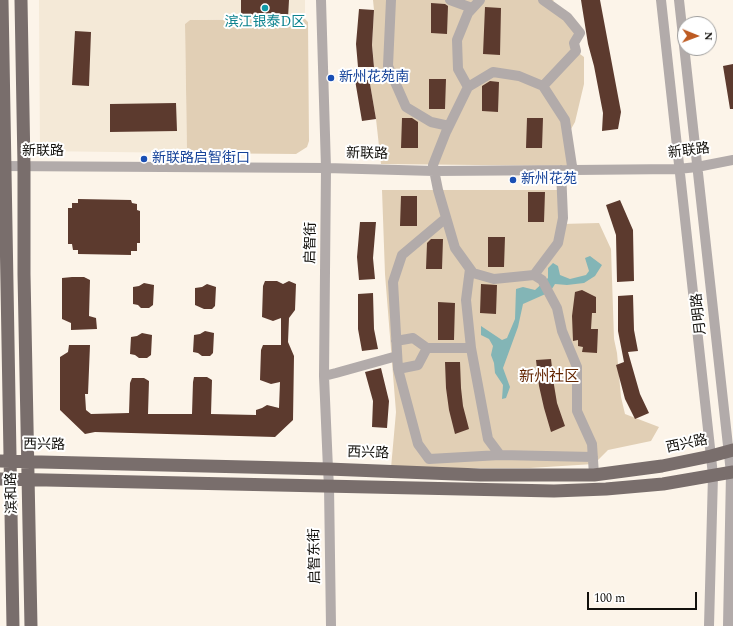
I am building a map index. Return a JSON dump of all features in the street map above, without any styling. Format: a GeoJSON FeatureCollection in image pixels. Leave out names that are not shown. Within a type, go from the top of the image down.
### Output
{"type":"FeatureCollection","features":[{"type":"Feature","properties":{"kind":"main road","name":"滨和路"},"geometry":{"type":"LineString","coordinates":[[2,0],[3,166],[6,249],[5,479],[12,626]]}},
{"type":"Feature","properties":{"kind":"main road","name":"滨和路"},"geometry":{"type":"LineString","coordinates":[[21,0],[24,274],[29,461],[31,626]]}},
{"type":"Feature","properties":{"kind":"main road","name":"西兴路"},"geometry":{"type":"LineString","coordinates":[[5,461],[328,469],[480,475],[594,475],[662,466],[731,451]]}},
{"type":"Feature","properties":{"kind":"main road"},"geometry":{"type":"LineString","coordinates":[[5,479],[569,490],[606,489],[662,484],[732,473]]}},
{"type":"Feature","properties":{"kind":"street","name":"启智街"},"geometry":{"type":"LineString","coordinates":[[321,0],[326,168],[324,376],[330,486]]}},
{"type":"Feature","properties":{"kind":"street"},"geometry":{"type":"LineString","coordinates":[[391,0],[388,66],[406,107],[431,122],[449,126]]}},
{"type":"Feature","properties":{"kind":"street"},"geometry":{"type":"LineString","coordinates":[[450,0],[472,8]]}},
{"type":"Feature","properties":{"kind":"street"},"geometry":{"type":"LineString","coordinates":[[468,87],[458,69],[458,40],[468,13],[480,0]]}},
{"type":"Feature","properties":{"kind":"street"},"geometry":{"type":"LineString","coordinates":[[543,0],[567,17],[580,33],[574,43],[576,51],[543,86]]}},
{"type":"Feature","properties":{"kind":"street","name":"月明路"},"geometry":{"type":"LineString","coordinates":[[660,0],[713,475],[709,626]]}},
{"type":"Feature","properties":{"kind":"street","name":"月明路"},"geometry":{"type":"LineString","coordinates":[[679,0],[697,168],[731,451],[732,473],[728,626]]}},
{"type":"Feature","properties":{"kind":"street"},"geometry":{"type":"LineString","coordinates":[[538,277],[494,279],[473,273],[455,248],[438,190],[433,165],[449,126],[468,87],[493,72],[519,76],[543,86],[565,120],[572,166],[574,170]]}},
{"type":"Feature","properties":{"kind":"street","name":"新联路"},"geometry":{"type":"LineString","coordinates":[[3,166],[326,168],[434,171],[574,170],[697,168],[733,160]]}},
{"type":"Feature","properties":{"kind":"street"},"geometry":{"type":"LineString","coordinates":[[538,277],[558,243],[563,218],[561,170]]}},
{"type":"Feature","properties":{"kind":"street"},"geometry":{"type":"LineString","coordinates":[[446,218],[402,255],[393,282],[398,369],[418,444],[429,459],[500,455],[593,457]]}},
{"type":"Feature","properties":{"kind":"street"},"geometry":{"type":"LineString","coordinates":[[470,269],[466,300],[471,348],[488,439],[500,455]]}},
{"type":"Feature","properties":{"kind":"street"},"geometry":{"type":"LineString","coordinates":[[538,277],[551,294],[557,308],[562,331],[577,367],[577,411],[592,444],[594,475]]}},
{"type":"Feature","properties":{"kind":"street"},"geometry":{"type":"LineString","coordinates":[[396,341],[413,338],[427,348],[471,348]]}},
{"type":"Feature","properties":{"kind":"street"},"geometry":{"type":"LineString","coordinates":[[398,369],[418,365],[427,348]]}},
{"type":"Feature","properties":{"kind":"street"},"geometry":{"type":"LineString","coordinates":[[324,376],[397,356]]}},
{"type":"Feature","properties":{"kind":"street","name":"启智东街"},"geometry":{"type":"LineString","coordinates":[[330,486],[331,626]]}},
{"type":"Feature","properties":{"kind":"shaded area"},"geometry":{"type":"Polygon","coordinates":[[[39,0],[305,0],[305,18],[190,20],[185,24],[187,153],[40,151],[39,0]]]}},
{"type":"Feature","properties":{"kind":"shaded area"},"geometry":{"type":"Polygon","coordinates":[[[373,0],[554,0],[550,4],[580,33],[576,51],[584,57],[584,84],[575,122],[567,136],[572,166],[381,164],[376,119],[369,78],[374,66],[372,45],[374,10],[373,0]]]}},
{"type":"Feature","properties":{"kind":"shaded area"},"geometry":{"type":"Polygon","coordinates":[[[305,19],[308,22],[309,141],[307,147],[296,154],[187,153],[185,24],[190,20],[305,19]]]}},
{"type":"Feature","properties":{"kind":"shaded area"},"geometry":{"type":"Polygon","coordinates":[[[382,190],[561,190],[561,224],[599,223],[611,249],[614,339],[617,353],[621,397],[625,414],[659,427],[651,441],[608,450],[594,464],[530,468],[391,468],[396,412],[385,274],[382,190]]]}},
{"type":"Feature","properties":{"kind":"water"},"geometry":{"type":"Polygon","coordinates":[[[590,256],[602,265],[595,276],[584,283],[567,285],[555,284],[550,292],[523,304],[518,327],[503,368],[510,387],[506,398],[502,399],[503,385],[495,373],[491,355],[493,346],[489,339],[481,335],[481,326],[502,340],[507,338],[515,319],[516,289],[523,287],[535,290],[548,278],[548,268],[553,263],[558,266],[560,275],[570,279],[586,275],[589,271],[585,258],[590,256]]]}},
{"type":"Feature","properties":{"kind":"building","name":"滨江银泰D区"},"geometry":{"type":"Polygon","coordinates":[[[241,0],[289,0],[288,18],[241,17],[241,0]]]}},
{"type":"Feature","properties":{"kind":"building"},"geometry":{"type":"Polygon","coordinates":[[[581,0],[600,0],[621,112],[618,129],[602,131],[603,113],[588,44],[581,0]]]}},
{"type":"Feature","properties":{"kind":"building"},"geometry":{"type":"Polygon","coordinates":[[[431,3],[445,4],[448,6],[447,34],[431,33],[431,3]]]}},
{"type":"Feature","properties":{"kind":"building"},"geometry":{"type":"Polygon","coordinates":[[[485,7],[501,8],[500,55],[483,54],[485,7]]]}},
{"type":"Feature","properties":{"kind":"building"},"geometry":{"type":"Polygon","coordinates":[[[359,9],[374,10],[372,45],[374,67],[358,67],[356,44],[359,9]]]}},
{"type":"Feature","properties":{"kind":"building"},"geometry":{"type":"Polygon","coordinates":[[[75,31],[91,32],[89,86],[72,85],[75,31]]]}},
{"type":"Feature","properties":{"kind":"building"},"geometry":{"type":"Polygon","coordinates":[[[733,64],[733,109],[730,109],[723,66],[733,64]]]}},
{"type":"Feature","properties":{"kind":"building"},"geometry":{"type":"Polygon","coordinates":[[[369,78],[376,119],[362,121],[355,80],[369,78]]]}},
{"type":"Feature","properties":{"kind":"building"},"geometry":{"type":"Polygon","coordinates":[[[429,79],[446,79],[445,109],[429,109],[429,79]]]}},
{"type":"Feature","properties":{"kind":"building"},"geometry":{"type":"Polygon","coordinates":[[[490,81],[499,82],[498,112],[482,111],[482,86],[490,81]]]}},
{"type":"Feature","properties":{"kind":"building"},"geometry":{"type":"Polygon","coordinates":[[[176,103],[177,131],[110,132],[110,104],[176,103]]]}},
{"type":"Feature","properties":{"kind":"building"},"geometry":{"type":"Polygon","coordinates":[[[402,118],[412,118],[418,122],[418,148],[401,148],[402,118]]]}},
{"type":"Feature","properties":{"kind":"building"},"geometry":{"type":"Polygon","coordinates":[[[527,118],[543,118],[542,148],[526,148],[527,118]]]}},
{"type":"Feature","properties":{"kind":"building"},"geometry":{"type":"Polygon","coordinates":[[[528,192],[545,192],[544,222],[528,222],[528,192]]]}},
{"type":"Feature","properties":{"kind":"building"},"geometry":{"type":"Polygon","coordinates":[[[401,196],[417,196],[417,226],[400,226],[401,196]]]}},
{"type":"Feature","properties":{"kind":"building"},"geometry":{"type":"Polygon","coordinates":[[[78,199],[131,200],[132,203],[137,204],[137,210],[140,211],[140,243],[137,243],[137,251],[131,251],[131,255],[78,254],[78,250],[73,250],[72,244],[68,244],[68,208],[72,208],[72,203],[78,203],[78,199]]]}},
{"type":"Feature","properties":{"kind":"building"},"geometry":{"type":"Polygon","coordinates":[[[620,200],[633,230],[634,281],[617,282],[616,235],[606,205],[620,200]]]}},
{"type":"Feature","properties":{"kind":"building"},"geometry":{"type":"Polygon","coordinates":[[[360,222],[376,222],[373,258],[375,279],[359,280],[357,257],[360,222]]]}},
{"type":"Feature","properties":{"kind":"building"},"geometry":{"type":"Polygon","coordinates":[[[488,237],[505,237],[504,267],[488,267],[488,237]]]}},
{"type":"Feature","properties":{"kind":"building"},"geometry":{"type":"Polygon","coordinates":[[[431,239],[443,239],[442,269],[426,269],[427,243],[431,239]]]}},
{"type":"Feature","properties":{"kind":"building"},"geometry":{"type":"Polygon","coordinates":[[[84,277],[90,280],[89,316],[96,318],[97,329],[71,330],[71,323],[62,319],[62,278],[84,277]]]}},
{"type":"Feature","properties":{"kind":"building"},"geometry":{"type":"Polygon","coordinates":[[[265,281],[277,281],[283,284],[289,281],[296,284],[295,310],[289,318],[288,342],[294,356],[293,420],[275,437],[95,432],[85,434],[60,410],[60,357],[68,352],[69,345],[90,345],[88,394],[85,394],[86,410],[91,414],[129,413],[130,383],[132,378],[144,378],[149,381],[148,414],[192,414],[194,377],[207,377],[212,380],[211,414],[256,415],[256,410],[267,405],[279,408],[280,382],[271,384],[260,380],[261,350],[263,345],[281,345],[281,318],[273,321],[262,317],[263,286],[265,281]]]}},
{"type":"Feature","properties":{"kind":"building"},"geometry":{"type":"Polygon","coordinates":[[[144,283],[154,285],[153,305],[149,308],[141,308],[138,305],[133,304],[133,287],[144,283]]]}},
{"type":"Feature","properties":{"kind":"building"},"geometry":{"type":"Polygon","coordinates":[[[207,284],[216,287],[215,306],[212,309],[204,309],[195,305],[195,288],[202,287],[207,284]]]}},
{"type":"Feature","properties":{"kind":"building"},"geometry":{"type":"Polygon","coordinates":[[[481,284],[497,285],[496,314],[480,313],[481,284]]]}},
{"type":"Feature","properties":{"kind":"building"},"geometry":{"type":"Polygon","coordinates":[[[582,290],[596,297],[596,313],[592,313],[591,329],[598,329],[597,353],[582,352],[583,347],[578,346],[578,340],[573,341],[572,316],[575,292],[582,290]]]}},
{"type":"Feature","properties":{"kind":"building"},"geometry":{"type":"Polygon","coordinates":[[[373,293],[374,329],[378,349],[362,351],[358,329],[358,294],[373,293]]]}},
{"type":"Feature","properties":{"kind":"building"},"geometry":{"type":"Polygon","coordinates":[[[633,295],[634,330],[638,351],[628,352],[640,394],[649,413],[635,419],[625,399],[616,365],[624,362],[618,331],[618,296],[633,295]]]}},
{"type":"Feature","properties":{"kind":"building"},"geometry":{"type":"Polygon","coordinates":[[[438,302],[455,303],[454,340],[438,340],[438,302]]]}},
{"type":"Feature","properties":{"kind":"building"},"geometry":{"type":"Polygon","coordinates":[[[205,331],[214,333],[213,353],[210,356],[202,356],[193,352],[194,335],[205,331]]]}},
{"type":"Feature","properties":{"kind":"building"},"geometry":{"type":"Polygon","coordinates":[[[142,333],[152,335],[151,355],[147,358],[139,358],[130,354],[131,337],[142,333]]]}},
{"type":"Feature","properties":{"kind":"building"},"geometry":{"type":"Polygon","coordinates":[[[551,359],[557,403],[565,426],[551,432],[539,386],[536,360],[551,359]]]}},
{"type":"Feature","properties":{"kind":"building"},"geometry":{"type":"Polygon","coordinates":[[[445,362],[460,362],[463,406],[469,429],[455,434],[449,410],[445,362]]]}},
{"type":"Feature","properties":{"kind":"building"},"geometry":{"type":"Polygon","coordinates":[[[381,368],[389,401],[387,428],[372,427],[373,401],[365,372],[381,368]]]}},
{"type":"Feature","properties":{"kind":"place","name":"滨江银泰D区"},"geometry":{"type":"Point","coordinates":[265,8]}},
{"type":"Feature","properties":{"kind":"place","name":"新州花苑南"},"geometry":{"type":"Point","coordinates":[331,78]}},
{"type":"Feature","properties":{"kind":"place","name":"新联路启智街口"},"geometry":{"type":"Point","coordinates":[144,159]}},
{"type":"Feature","properties":{"kind":"place","name":"新州花苑"},"geometry":{"type":"Point","coordinates":[513,180]}},
{"type":"Feature","properties":{"kind":"district","name":"新州社区"},"geometry":{"type":"Point","coordinates":[549,378]}}]}
